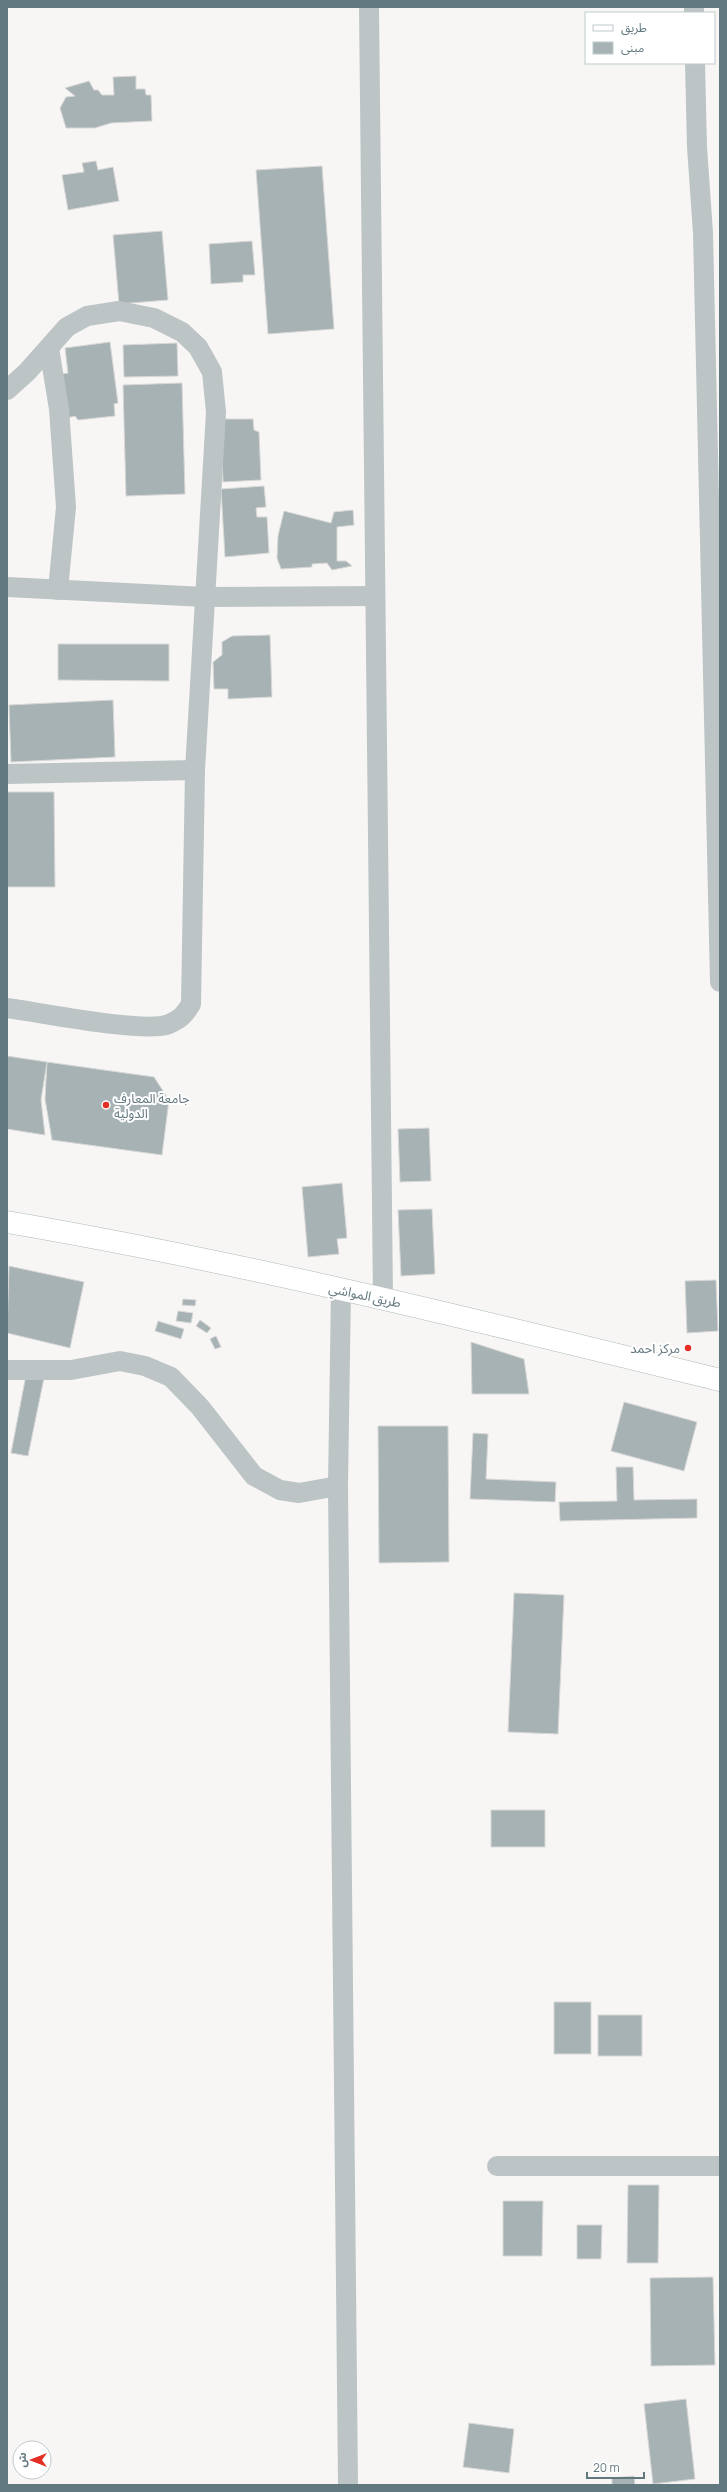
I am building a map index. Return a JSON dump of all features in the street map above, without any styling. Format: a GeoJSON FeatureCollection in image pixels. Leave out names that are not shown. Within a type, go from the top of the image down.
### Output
{"type":"FeatureCollection","features":[{"type":"Feature","properties":{"kind":"main road","name":"طريق المواشي"},"geometry":{"type":"LineString","coordinates":[[7,1222],[83,1235],[383,1298],[720,1380]]}},
{"type":"Feature","properties":{"kind":"street"},"geometry":{"type":"LineString","coordinates":[[369,7],[383,1298]]}},
{"type":"Feature","properties":{"kind":"street"},"geometry":{"type":"LineString","coordinates":[[695,64],[697,147],[711,232],[720,982]]}},
{"type":"Feature","properties":{"kind":"street"},"geometry":{"type":"LineString","coordinates":[[7,390],[49,348],[67,327],[87,316],[119,312],[154,318],[182,332],[198,347],[212,372],[216,412],[195,770],[191,1004],[184,1016],[168,1025],[140,1027],[7,1008]]}},
{"type":"Feature","properties":{"kind":"street"},"geometry":{"type":"LineString","coordinates":[[49,348],[59,409],[66,507],[58,590]]}},
{"type":"Feature","properties":{"kind":"street"},"geometry":{"type":"LineString","coordinates":[[7,587],[205,597],[376,596]]}},
{"type":"Feature","properties":{"kind":"street"},"geometry":{"type":"LineString","coordinates":[[7,774],[195,770]]}},
{"type":"Feature","properties":{"kind":"street"},"geometry":{"type":"LineString","coordinates":[[341,1289],[338,1486],[348,2485]]}},
{"type":"Feature","properties":{"kind":"street"},"geometry":{"type":"LineString","coordinates":[[7,1370],[71,1370],[120,1360],[145,1366],[171,1377],[200,1406],[254,1476],[280,1490],[299,1493],[338,1486]]}},
{"type":"Feature","properties":{"kind":"street"},"geometry":{"type":"LineString","coordinates":[[497,2166],[720,2166]]}},
{"type":"Feature","properties":{"kind":"building"},"geometry":{"type":"Polygon","coordinates":[[[136,76],[136,89],[145,89],[146,95],[151,95],[152,121],[111,123],[95,128],[66,128],[60,108],[66,97],[75,96],[65,88],[89,81],[94,90],[98,90],[102,95],[114,95],[113,77],[136,76]]]}},
{"type":"Feature","properties":{"kind":"building"},"geometry":{"type":"Polygon","coordinates":[[[96,161],[98,170],[113,167],[119,201],[68,210],[62,175],[84,172],[82,163],[96,161]]]}},
{"type":"Feature","properties":{"kind":"building"},"geometry":{"type":"Polygon","coordinates":[[[322,166],[334,329],[268,334],[256,170],[322,166]]]}},
{"type":"Feature","properties":{"kind":"building"},"geometry":{"type":"Polygon","coordinates":[[[162,231],[168,300],[119,304],[113,235],[162,231]]]}},
{"type":"Feature","properties":{"kind":"building"},"geometry":{"type":"Polygon","coordinates":[[[252,241],[255,275],[243,275],[243,282],[211,284],[209,244],[252,241]]]}},
{"type":"Feature","properties":{"kind":"building"},"geometry":{"type":"Polygon","coordinates":[[[110,342],[118,403],[114,404],[115,416],[78,420],[75,416],[63,419],[60,374],[68,373],[65,348],[110,342]]]}},
{"type":"Feature","properties":{"kind":"building"},"geometry":{"type":"Polygon","coordinates":[[[177,343],[178,376],[124,377],[123,345],[177,343]]]}},
{"type":"Feature","properties":{"kind":"building"},"geometry":{"type":"Polygon","coordinates":[[[182,383],[185,494],[126,496],[123,385],[182,383]]]}},
{"type":"Feature","properties":{"kind":"building"},"geometry":{"type":"Polygon","coordinates":[[[224,419],[253,419],[254,430],[259,432],[261,480],[223,482],[222,456],[224,419]]]}},
{"type":"Feature","properties":{"kind":"building"},"geometry":{"type":"Polygon","coordinates":[[[264,486],[266,507],[256,508],[257,517],[267,517],[269,553],[225,557],[221,489],[264,486]]]}},
{"type":"Feature","properties":{"kind":"building"},"geometry":{"type":"Polygon","coordinates":[[[353,510],[354,525],[337,527],[337,561],[346,561],[352,566],[332,570],[327,563],[312,564],[312,567],[281,569],[277,558],[278,536],[284,511],[331,523],[334,512],[353,510]]]}},
{"type":"Feature","properties":{"kind":"building"},"geometry":{"type":"Polygon","coordinates":[[[270,635],[272,697],[228,699],[228,689],[214,689],[213,662],[222,655],[222,642],[232,636],[270,635]]]}},
{"type":"Feature","properties":{"kind":"building"},"geometry":{"type":"Polygon","coordinates":[[[58,644],[169,644],[169,681],[58,680],[58,644]]]}},
{"type":"Feature","properties":{"kind":"building"},"geometry":{"type":"Polygon","coordinates":[[[113,700],[115,757],[11,762],[9,705],[113,700]]]}},
{"type":"Feature","properties":{"kind":"building"},"geometry":{"type":"Polygon","coordinates":[[[7,792],[54,792],[55,887],[7,887],[7,792]]]}},
{"type":"Feature","properties":{"kind":"building"},"geometry":{"type":"Polygon","coordinates":[[[7,1056],[47,1062],[41,1100],[45,1135],[7,1129],[7,1056]]]}},
{"type":"Feature","properties":{"kind":"building"},"geometry":{"type":"Polygon","coordinates":[[[47,1062],[154,1077],[169,1100],[162,1155],[52,1140],[45,1099],[47,1062]]]}},
{"type":"Feature","properties":{"kind":"building"},"geometry":{"type":"Polygon","coordinates":[[[429,1128],[431,1181],[400,1182],[398,1129],[429,1128]]]}},
{"type":"Feature","properties":{"kind":"building"},"geometry":{"type":"Polygon","coordinates":[[[342,1183],[347,1238],[337,1239],[339,1254],[308,1257],[302,1187],[342,1183]]]}},
{"type":"Feature","properties":{"kind":"building"},"geometry":{"type":"Polygon","coordinates":[[[432,1209],[435,1274],[401,1276],[398,1210],[432,1209]]]}},
{"type":"Feature","properties":{"kind":"building"},"geometry":{"type":"Polygon","coordinates":[[[9,1266],[84,1282],[70,1348],[7,1333],[9,1266]]]}},
{"type":"Feature","properties":{"kind":"building"},"geometry":{"type":"Polygon","coordinates":[[[716,1280],[718,1331],[687,1333],[685,1281],[716,1280]]]}},
{"type":"Feature","properties":{"kind":"building"},"geometry":{"type":"Polygon","coordinates":[[[183,1299],[196,1300],[195,1306],[182,1305],[183,1299]]]}},
{"type":"Feature","properties":{"kind":"building"},"geometry":{"type":"Polygon","coordinates":[[[178,1311],[193,1313],[191,1323],[176,1321],[178,1311]]]}},
{"type":"Feature","properties":{"kind":"building"},"geometry":{"type":"Polygon","coordinates":[[[200,1320],[211,1328],[207,1333],[196,1326],[200,1320]]]}},
{"type":"Feature","properties":{"kind":"building"},"geometry":{"type":"Polygon","coordinates":[[[158,1321],[184,1329],[181,1339],[155,1331],[158,1321]]]}},
{"type":"Feature","properties":{"kind":"building"},"geometry":{"type":"Polygon","coordinates":[[[216,1336],[221,1347],[215,1349],[210,1339],[216,1336]]]}},
{"type":"Feature","properties":{"kind":"building"},"geometry":{"type":"Polygon","coordinates":[[[471,1342],[524,1359],[529,1394],[472,1394],[471,1342]]]}},
{"type":"Feature","properties":{"kind":"building"},"geometry":{"type":"Polygon","coordinates":[[[26,1375],[44,1378],[28,1456],[11,1453],[26,1375]]]}},
{"type":"Feature","properties":{"kind":"building"},"geometry":{"type":"Polygon","coordinates":[[[624,1402],[697,1422],[684,1471],[611,1451],[624,1402]]]}},
{"type":"Feature","properties":{"kind":"building"},"geometry":{"type":"Polygon","coordinates":[[[378,1426],[448,1426],[449,1562],[379,1563],[378,1426]]]}},
{"type":"Feature","properties":{"kind":"building"},"geometry":{"type":"Polygon","coordinates":[[[473,1433],[488,1434],[486,1479],[556,1482],[555,1502],[470,1499],[473,1433]]]}},
{"type":"Feature","properties":{"kind":"building"},"geometry":{"type":"Polygon","coordinates":[[[616,1467],[633,1467],[634,1500],[697,1499],[697,1518],[560,1521],[559,1502],[617,1501],[616,1467]]]}},
{"type":"Feature","properties":{"kind":"building"},"geometry":{"type":"Polygon","coordinates":[[[514,1593],[564,1595],[558,1734],[508,1732],[514,1593]]]}},
{"type":"Feature","properties":{"kind":"building"},"geometry":{"type":"Polygon","coordinates":[[[491,1810],[545,1810],[545,1847],[491,1847],[491,1810]]]}},
{"type":"Feature","properties":{"kind":"building"},"geometry":{"type":"Polygon","coordinates":[[[554,2002],[591,2002],[591,2054],[554,2054],[554,2002]]]}},
{"type":"Feature","properties":{"kind":"building"},"geometry":{"type":"Polygon","coordinates":[[[598,2015],[642,2015],[642,2056],[598,2056],[598,2015]]]}},
{"type":"Feature","properties":{"kind":"building"},"geometry":{"type":"Polygon","coordinates":[[[628,2185],[659,2185],[658,2263],[627,2263],[628,2185]]]}},
{"type":"Feature","properties":{"kind":"building"},"geometry":{"type":"Polygon","coordinates":[[[503,2201],[543,2201],[542,2256],[503,2256],[503,2201]]]}},
{"type":"Feature","properties":{"kind":"building"},"geometry":{"type":"Polygon","coordinates":[[[577,2225],[602,2225],[601,2259],[577,2259],[577,2225]]]}},
{"type":"Feature","properties":{"kind":"building"},"geometry":{"type":"Polygon","coordinates":[[[713,2277],[715,2365],[651,2366],[650,2278],[713,2277]]]}},
{"type":"Feature","properties":{"kind":"building"},"geometry":{"type":"Polygon","coordinates":[[[686,2399],[695,2479],[653,2484],[644,2404],[686,2399]]]}},
{"type":"Feature","properties":{"kind":"building"},"geometry":{"type":"Polygon","coordinates":[[[469,2423],[514,2429],[509,2473],[463,2467],[469,2423]]]}},
{"type":"Feature","properties":{"kind":"building"},"geometry":{"type":"Polygon","coordinates":[[[634,2476],[635,2485],[612,2485],[612,2478],[634,2476]]]}},
{"type":"Feature","properties":{"kind":"place","name":"جامعة المعارف الدولية"},"geometry":{"type":"Point","coordinates":[106,1105]}},
{"type":"Feature","properties":{"kind":"place","name":"مركز احمد"},"geometry":{"type":"Point","coordinates":[688,1348]}}]}
